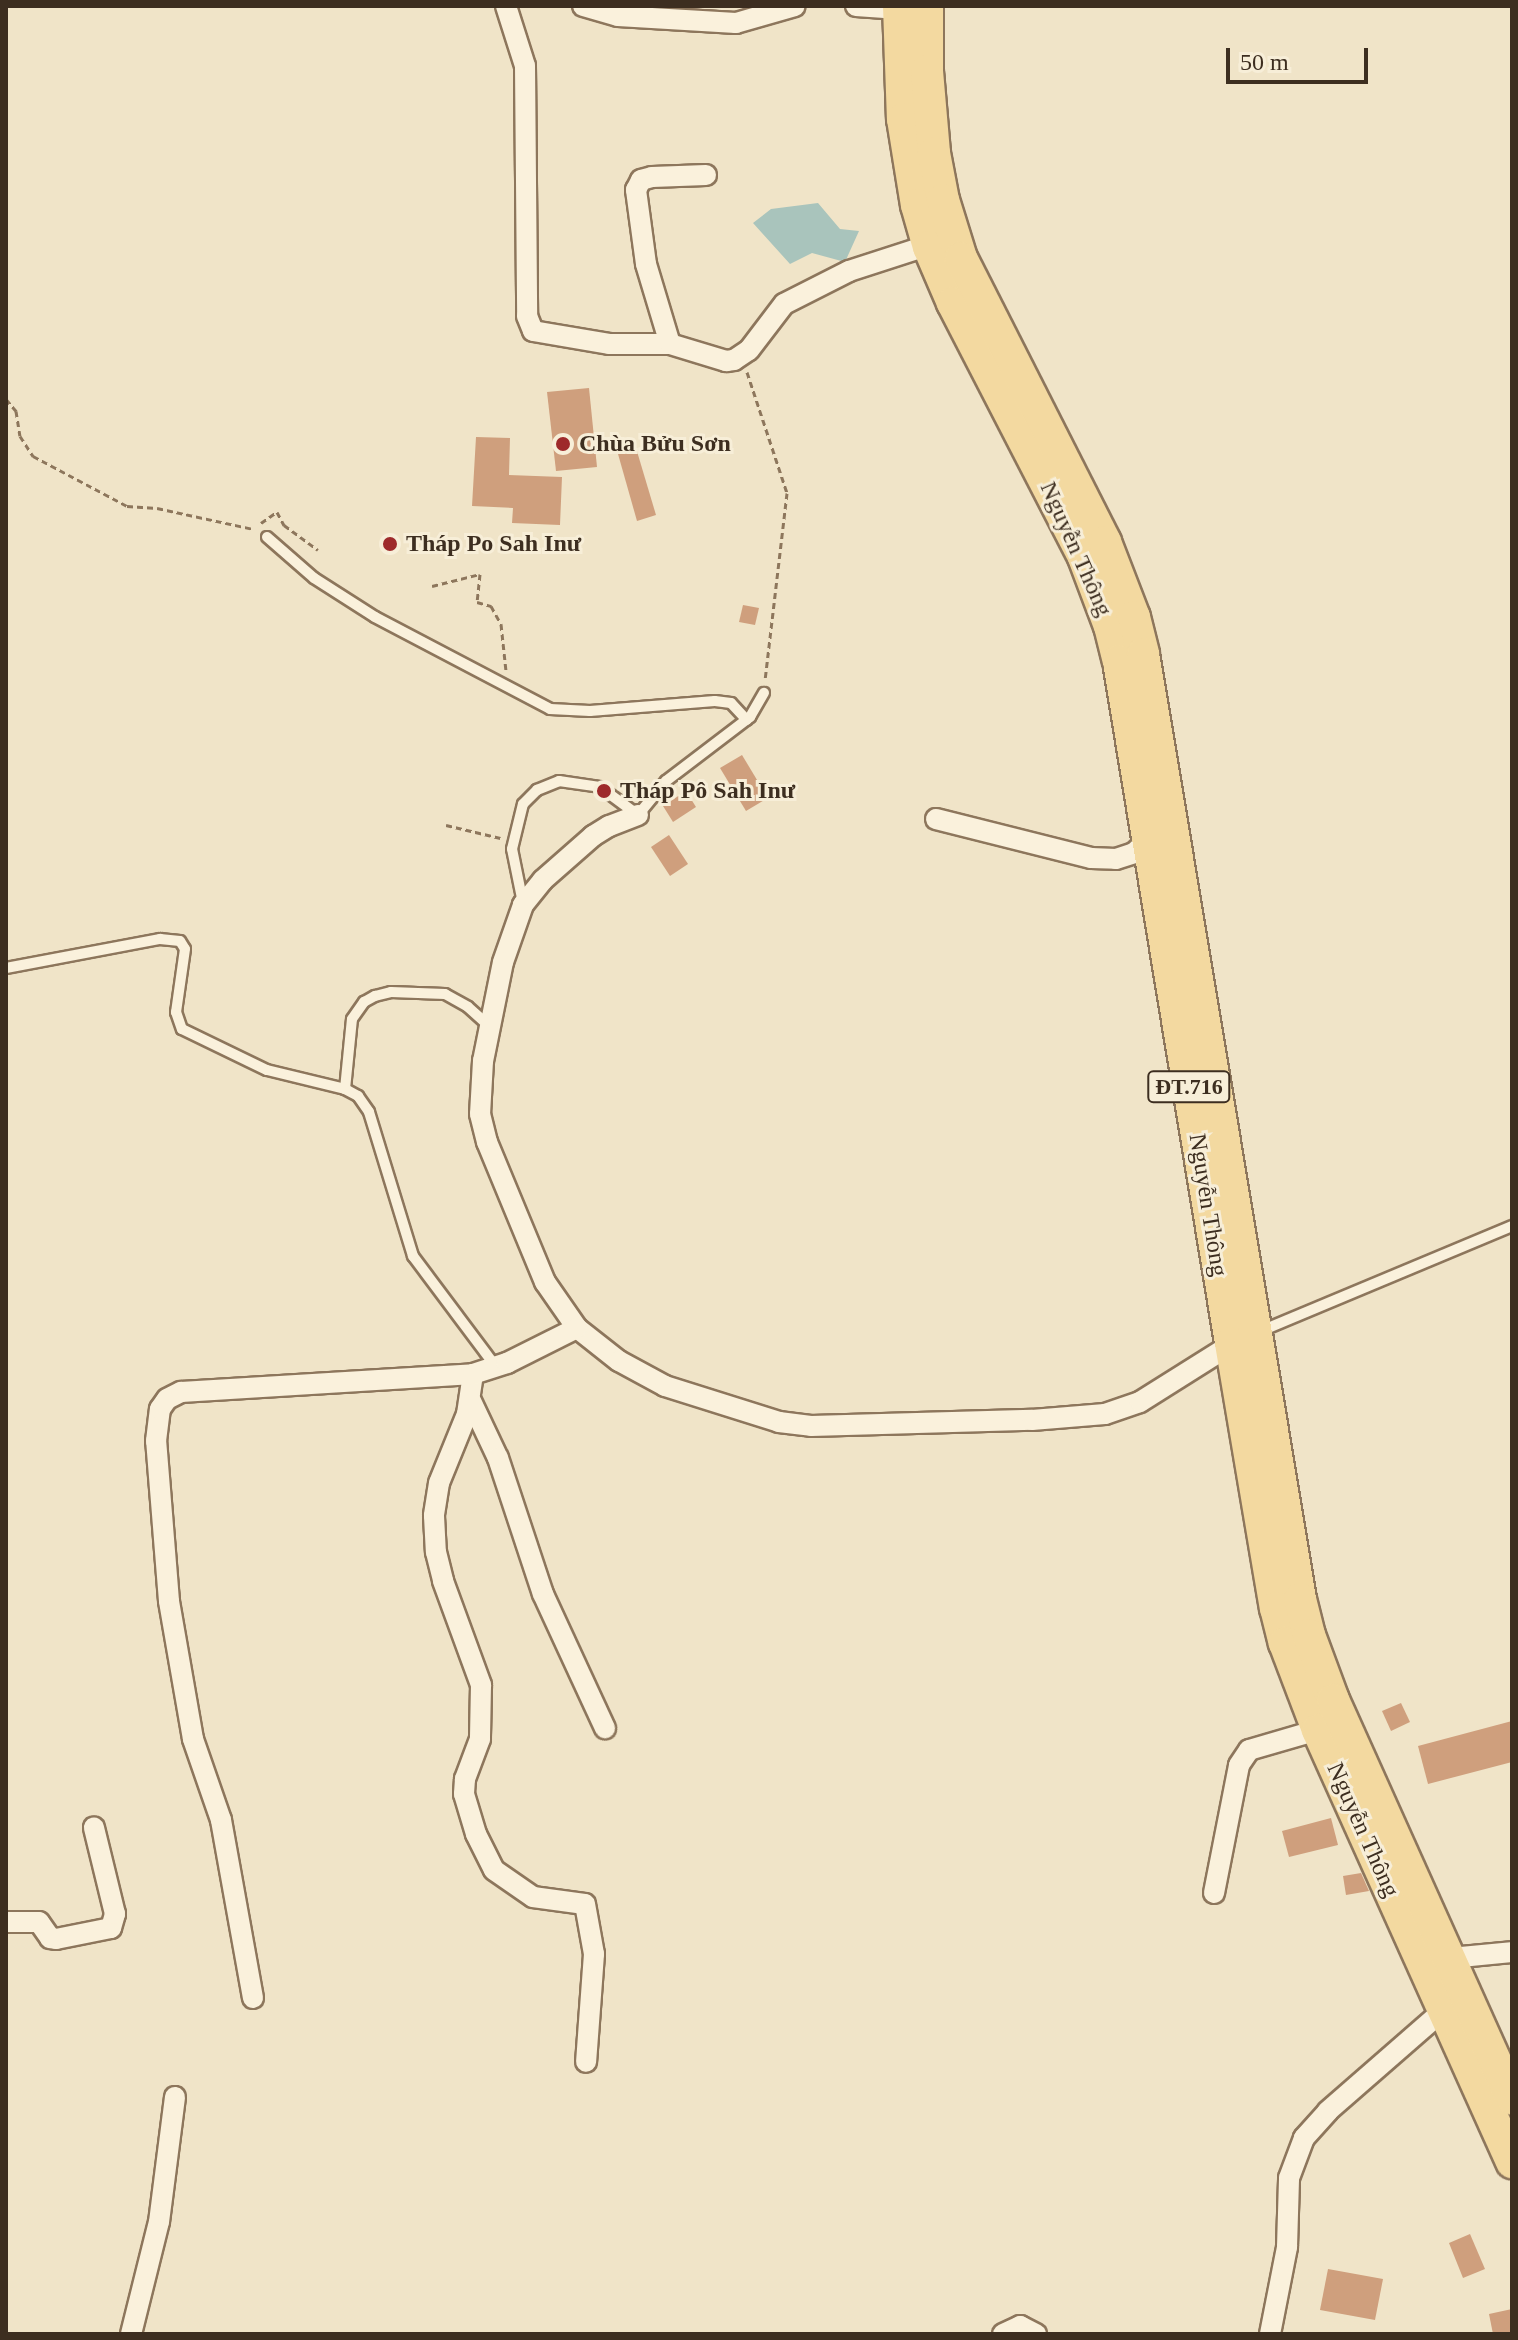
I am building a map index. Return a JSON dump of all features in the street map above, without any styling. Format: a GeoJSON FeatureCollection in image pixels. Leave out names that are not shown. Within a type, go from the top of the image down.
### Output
{"type":"FeatureCollection","features":[{"type":"Feature","properties":{"kind":"main road","name":"Nguyễn Thông"},"geometry":{"type":"LineString","coordinates":[[908,7],[903,119],[917,205],[969,277],[1105,542],[1134,617],[1150,691],[1243,1338],[1276,1608],[1297,1678],[1318,1730],[1512,2162]]}},
{"type":"Feature","properties":{"kind":"main road","name":"Nguyễn Thông"},"geometry":{"type":"LineString","coordinates":[[941,241],[953,303],[1063,514],[1098,591],[1110,626],[1127,702],[1148,840],[1243,1338],[1309,1635],[1333,1700],[1509,2083]]}},
{"type":"Feature","properties":{"kind":"street"},"geometry":{"type":"LineString","coordinates":[[506,6],[525,66],[529,326],[541,335],[609,344],[670,344],[726,361],[742,357],[784,304],[849,271],[941,241]]}},
{"type":"Feature","properties":{"kind":"street"},"geometry":{"type":"LineString","coordinates":[[583,6],[618,16],[736,23],[795,6]]}},
{"type":"Feature","properties":{"kind":"street"},"geometry":{"type":"LineString","coordinates":[[856,6],[908,7]]}},
{"type":"Feature","properties":{"kind":"street"},"geometry":{"type":"LineString","coordinates":[[670,344],[646,264],[636,190],[641,180],[652,177],[706,175]]}},
{"type":"Feature","properties":{"kind":"street"},"geometry":{"type":"LineString","coordinates":[[638,815],[593,836],[543,880],[523,905],[511,933],[483,1061],[480,1099],[487,1142],[545,1282],[577,1328],[619,1361],[665,1386],[779,1422],[811,1426],[1032,1420],[1105,1414],[1140,1402],[1243,1338]]}},
{"type":"Feature","properties":{"kind":"street"},"geometry":{"type":"LineString","coordinates":[[936,819],[1091,858],[1116,859],[1134,853],[1148,840]]}},
{"type":"Feature","properties":{"kind":"street"},"geometry":{"type":"LineString","coordinates":[[253,1998],[221,1820],[193,1739],[169,1601],[157,1449],[160,1409],[167,1399],[181,1392],[473,1374],[496,1368],[577,1328]]}},
{"type":"Feature","properties":{"kind":"street"},"geometry":{"type":"LineString","coordinates":[[473,1374],[471,1401],[439,1483],[434,1516],[436,1552],[443,1581],[481,1685],[480,1739],[465,1779],[464,1794],[476,1834],[494,1870],[533,1897],[585,1904],[594,1954],[586,2062]]}},
{"type":"Feature","properties":{"kind":"street"},"geometry":{"type":"LineString","coordinates":[[471,1401],[498,1458],[543,1594],[605,1728]]}},
{"type":"Feature","properties":{"kind":"street"},"geometry":{"type":"LineString","coordinates":[[1214,1893],[1239,1765],[1249,1750],[1318,1730]]}},
{"type":"Feature","properties":{"kind":"street"},"geometry":{"type":"LineString","coordinates":[[6,1922],[39,1922],[50,1938],[56,1939],[111,1928],[115,1914],[94,1828]]}},
{"type":"Feature","properties":{"kind":"street"},"geometry":{"type":"LineString","coordinates":[[1450,1958],[1512,1952]]}},
{"type":"Feature","properties":{"kind":"street"},"geometry":{"type":"LineString","coordinates":[[1270,2334],[1287,2247],[1289,2178],[1304,2138],[1328,2111],[1445,2009]]}},
{"type":"Feature","properties":{"kind":"street"},"geometry":{"type":"LineString","coordinates":[[131,2334],[159,2222],[175,2097]]}},
{"type":"Feature","properties":{"kind":"street"},"geometry":{"type":"LineString","coordinates":[[1003,2334],[1020,2326],[1036,2334]]}},
{"type":"Feature","properties":{"kind":"lane"},"geometry":{"type":"LineString","coordinates":[[267,537],[314,578],[375,617],[550,709],[590,711],[715,701],[731,703],[747,720]]}},
{"type":"Feature","properties":{"kind":"lane"},"geometry":{"type":"LineString","coordinates":[[523,905],[512,849],[523,804],[537,790],[559,781],[600,787],[638,815],[666,781],[747,720],[760,705],[764,693]]}},
{"type":"Feature","properties":{"kind":"lane"},"geometry":{"type":"LineString","coordinates":[[6,968],[174,938],[185,949],[176,1012],[182,1029],[267,1070],[345,1089],[358,1096],[369,1112],[413,1256],[496,1368]]}},
{"type":"Feature","properties":{"kind":"lane"},"geometry":{"type":"LineString","coordinates":[[345,1089],[352,1019],[364,1002],[375,996],[391,992],[445,994],[468,1007],[490,1027]]}},
{"type":"Feature","properties":{"kind":"lane"},"geometry":{"type":"LineString","coordinates":[[1243,1338],[1512,1226]]}},
{"type":"Feature","properties":{"kind":"path"},"geometry":{"type":"LineString","coordinates":[[742,357],[787,493],[764,693]]}},
{"type":"Feature","properties":{"kind":"path"},"geometry":{"type":"LineString","coordinates":[[6,399],[16,411],[20,436],[33,456],[127,506],[219,520],[258,532],[261,523],[277,512],[284,525],[318,550]]}},
{"type":"Feature","properties":{"kind":"path"},"geometry":{"type":"LineString","coordinates":[[432,586],[480,574],[477,602],[491,606],[501,624],[506,685]]}},
{"type":"Feature","properties":{"kind":"path"},"geometry":{"type":"LineString","coordinates":[[446,825],[497,838]]}},
{"type":"Feature","properties":{"kind":"water"},"geometry":{"type":"Polygon","coordinates":[[[818,203],[840,229],[859,231],[845,262],[812,253],[790,264],[753,223],[771,209],[818,203]]]}},
{"type":"Feature","properties":{"kind":"building"},"geometry":{"type":"Polygon","coordinates":[[[589,388],[597,467],[556,471],[547,392],[589,388]]]}},
{"type":"Feature","properties":{"kind":"building"},"geometry":{"type":"Polygon","coordinates":[[[476,437],[510,438],[509,475],[562,477],[560,525],[512,523],[513,508],[472,506],[476,437]]]}},
{"type":"Feature","properties":{"kind":"building"},"geometry":{"type":"Polygon","coordinates":[[[636,448],[656,515],[637,521],[618,454],[636,448]]]}},
{"type":"Feature","properties":{"kind":"building"},"geometry":{"type":"Polygon","coordinates":[[[743,605],[759,608],[755,625],[739,622],[743,605]]]}},
{"type":"Feature","properties":{"kind":"building"},"geometry":{"type":"Polygon","coordinates":[[[742,755],[768,798],[746,811],[720,768],[742,755]]]}},
{"type":"Feature","properties":{"kind":"building"},"geometry":{"type":"Polygon","coordinates":[[[686,791],[696,807],[673,822],[663,806],[686,791]]]}},
{"type":"Feature","properties":{"kind":"building"},"geometry":{"type":"Polygon","coordinates":[[[669,835],[688,864],[670,876],[651,847],[669,835]]]}},
{"type":"Feature","properties":{"kind":"building"},"geometry":{"type":"Polygon","coordinates":[[[1401,1703],[1410,1722],[1391,1731],[1382,1711],[1401,1703]]]}},
{"type":"Feature","properties":{"kind":"building"},"geometry":{"type":"Polygon","coordinates":[[[1512,1721],[1512,1762],[1428,1784],[1418,1746],[1512,1721]]]}},
{"type":"Feature","properties":{"kind":"building"},"geometry":{"type":"Polygon","coordinates":[[[1331,1818],[1338,1845],[1289,1857],[1282,1831],[1331,1818]]]}},
{"type":"Feature","properties":{"kind":"building"},"geometry":{"type":"Polygon","coordinates":[[[1361,1873],[1369,1891],[1346,1895],[1343,1876],[1361,1873]]]}},
{"type":"Feature","properties":{"kind":"building"},"geometry":{"type":"Polygon","coordinates":[[[1470,2234],[1485,2269],[1463,2278],[1449,2243],[1470,2234]]]}},
{"type":"Feature","properties":{"kind":"building"},"geometry":{"type":"Polygon","coordinates":[[[1328,2269],[1383,2279],[1375,2320],[1320,2310],[1328,2269]]]}},
{"type":"Feature","properties":{"kind":"building"},"geometry":{"type":"Polygon","coordinates":[[[1512,2309],[1512,2334],[1493,2334],[1489,2314],[1512,2309]]]}},
{"type":"Feature","properties":{"kind":"place","name":"Chùa Bửu Sơn"},"geometry":{"type":"Point","coordinates":[563,444]}},
{"type":"Feature","properties":{"kind":"place","name":"Tháp Po Sah Inư"},"geometry":{"type":"Point","coordinates":[390,544]}},
{"type":"Feature","properties":{"kind":"place","name":"Tháp Pô Sah Inư"},"geometry":{"type":"Point","coordinates":[604,791]}}]}
